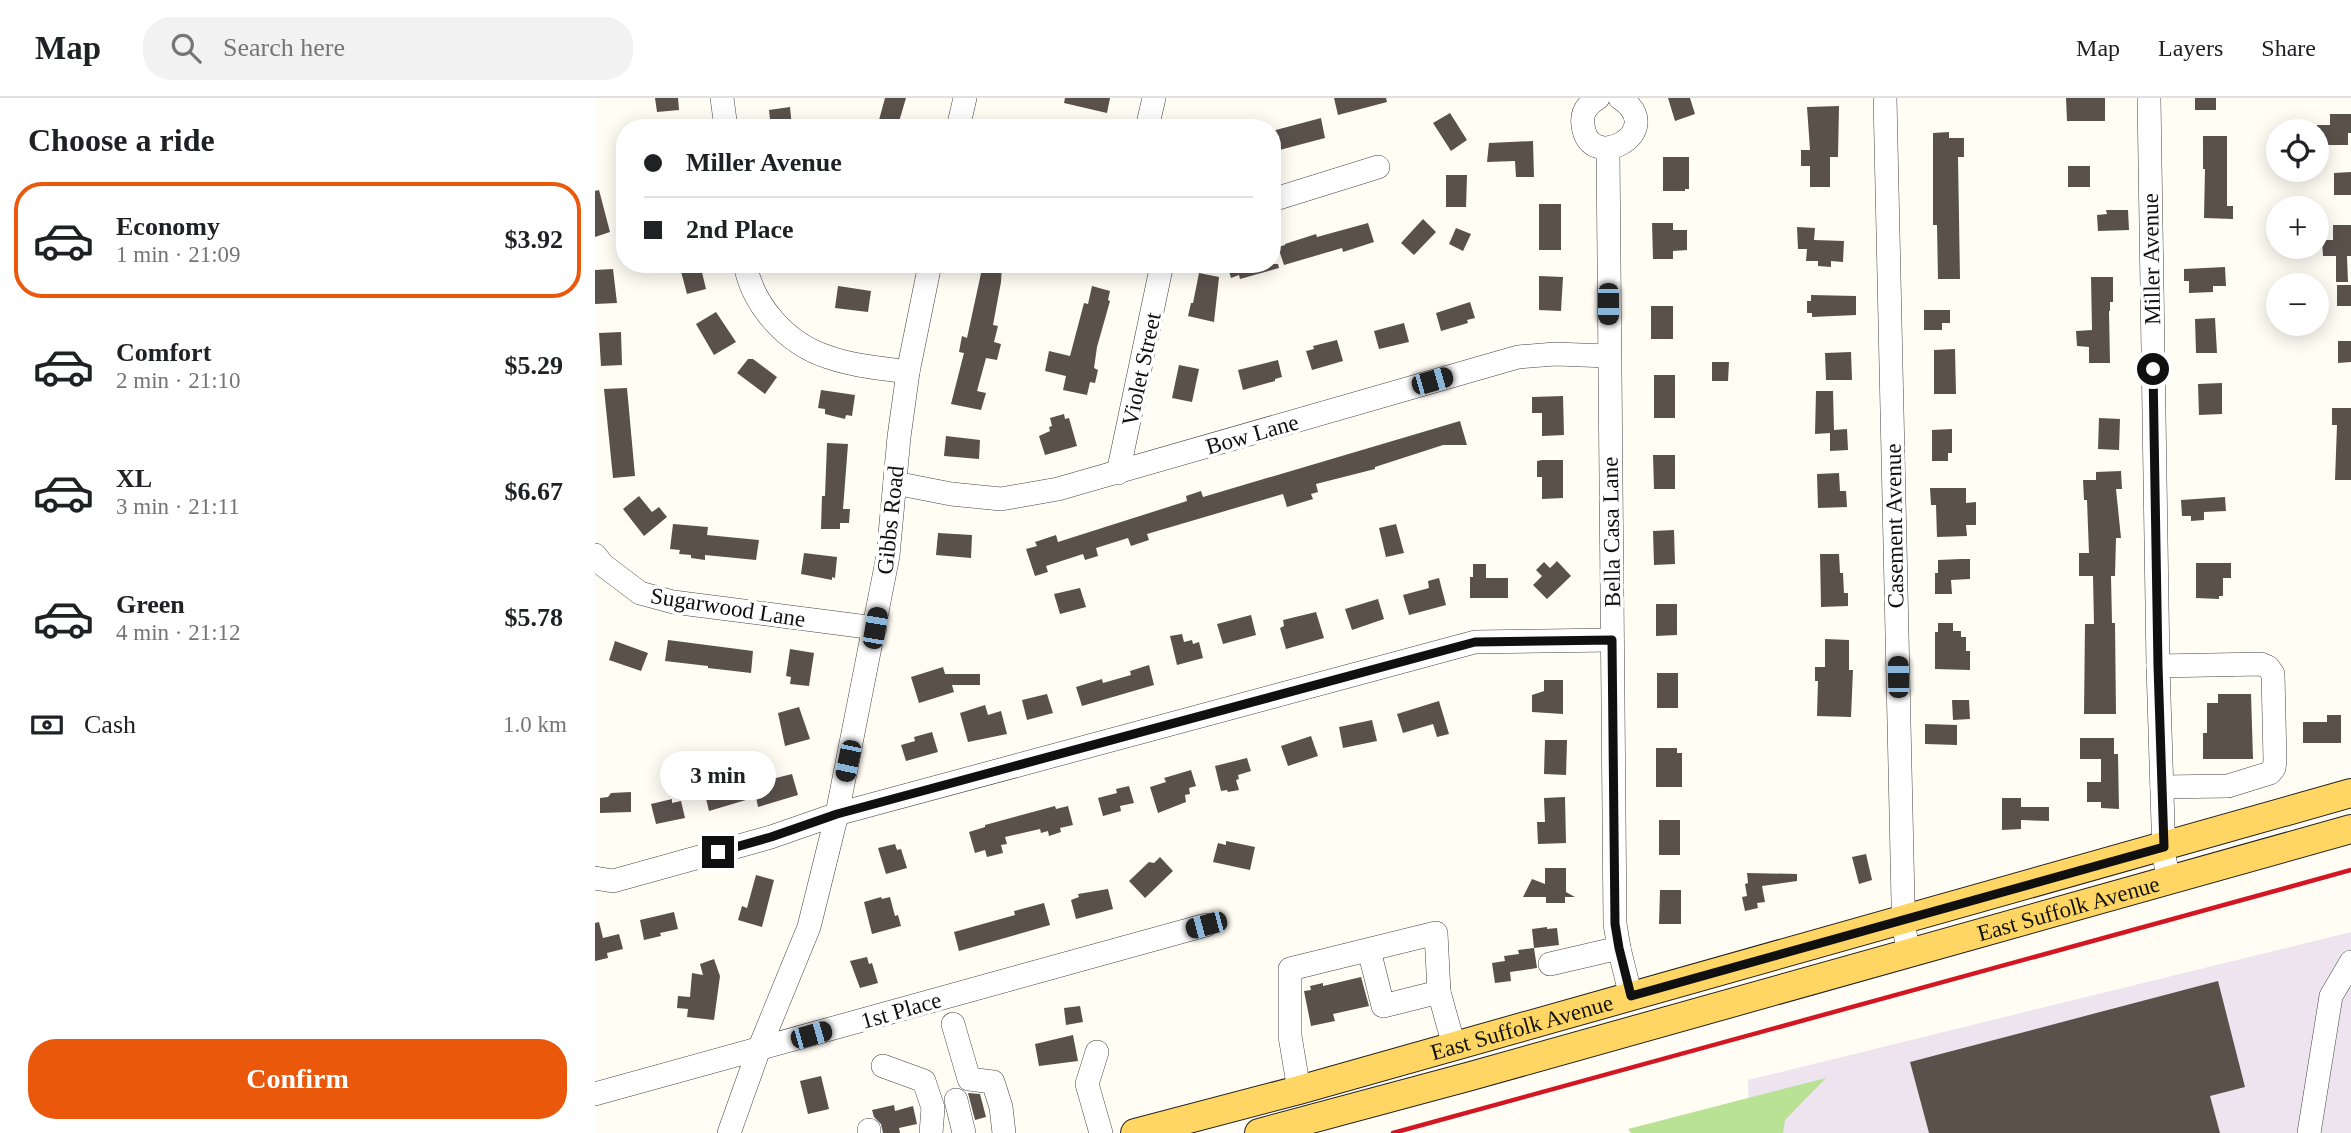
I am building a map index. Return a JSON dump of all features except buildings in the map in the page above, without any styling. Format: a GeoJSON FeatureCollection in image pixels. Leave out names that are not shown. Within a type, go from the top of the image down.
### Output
{"type":"FeatureCollection","features":[{"type":"Feature","properties":{"kind":"main road","name":"East Suffolk Avenue"},"geometry":{"type":"LineString","coordinates":[[1135,1133],[1299,1090],[2351,793]]}},
{"type":"Feature","properties":{"kind":"main road","name":"East Suffolk Avenue"},"geometry":{"type":"LineString","coordinates":[[1259,1133],[2351,829]]}},
{"type":"Feature","properties":{"kind":"street"},"geometry":{"type":"LineString","coordinates":[[722,98],[725,119]]}},
{"type":"Feature","properties":{"kind":"street"},"geometry":{"type":"LineString","coordinates":[[960,119],[965,98]]}},
{"type":"Feature","properties":{"kind":"street"},"geometry":{"type":"LineString","coordinates":[[1149,119],[1154,98]]}},
{"type":"Feature","properties":{"kind":"street"},"geometry":{"type":"LineString","coordinates":[[1598,98],[1584,111],[1582,122],[1590,141],[1608,149],[1627,141],[1633,133],[1633,112],[1628,104],[1619,98]]}},
{"type":"Feature","properties":{"kind":"street","name":"Casement Avenue"},"geometry":{"type":"LineString","coordinates":[[1885,98],[1903,920],[1909,954]]}},
{"type":"Feature","properties":{"kind":"street","name":"Miller Avenue"},"geometry":{"type":"LineString","coordinates":[[2149,98],[2158,666],[2164,847],[2169,881]]}},
{"type":"Feature","properties":{"kind":"street","name":"Bella Casa Lane"},"geometry":{"type":"LineString","coordinates":[[1608,149],[1615,924],[1631,996]]}},
{"type":"Feature","properties":{"kind":"street"},"geometry":{"type":"LineString","coordinates":[[1281,197],[1378,167]]}},
{"type":"Feature","properties":{"kind":"street"},"geometry":{"type":"LineString","coordinates":[[747,273],[766,312],[794,341],[827,357],[908,372]]}},
{"type":"Feature","properties":{"kind":"street","name":"Gibbs Road"},"geometry":{"type":"LineString","coordinates":[[730,1133],[759,1049],[809,927],[837,814],[888,556],[908,372],[928,273]]}},
{"type":"Feature","properties":{"kind":"street","name":"Violet Street"},"geometry":{"type":"LineString","coordinates":[[1118,473],[1161,273]]}},
{"type":"Feature","properties":{"kind":"street","name":"Bow Lane"},"geometry":{"type":"LineString","coordinates":[[895,483],[951,494],[1001,499],[1058,489],[1518,356],[1608,356]]}},
{"type":"Feature","properties":{"kind":"street","name":"Sugarwood Lane"},"geometry":{"type":"LineString","coordinates":[[595,555],[603,565],[641,593],[673,602],[875,628]]}},
{"type":"Feature","properties":{"kind":"street"},"geometry":{"type":"LineString","coordinates":[[595,878],[614,881],[771,837],[837,814],[1475,642],[1612,640]]}},
{"type":"Feature","properties":{"kind":"street"},"geometry":{"type":"LineString","coordinates":[[2158,666],[2261,664],[2268,667],[2273,674],[2275,761],[2270,773],[2228,786],[2162,787]]}},
{"type":"Feature","properties":{"kind":"street","name":"1st Place"},"geometry":{"type":"LineString","coordinates":[[595,1094],[1206,925]]}},
{"type":"Feature","properties":{"kind":"street"},"geometry":{"type":"LineString","coordinates":[[1299,1090],[1290,1036],[1290,969],[1436,933],[1439,992],[1454,1046]]}},
{"type":"Feature","properties":{"kind":"street"},"geometry":{"type":"LineString","coordinates":[[1549,964],[1619,948]]}},
{"type":"Feature","properties":{"kind":"street"},"geometry":{"type":"LineString","coordinates":[[1369,950],[1383,1006],[1439,992]]}},
{"type":"Feature","properties":{"kind":"street"},"geometry":{"type":"LineString","coordinates":[[2310,1133],[2331,996],[2351,962]]}},
{"type":"Feature","properties":{"kind":"street"},"geometry":{"type":"LineString","coordinates":[[953,1024],[969,1079],[993,1082],[1001,1107],[998,1132]]}},
{"type":"Feature","properties":{"kind":"street"},"geometry":{"type":"LineString","coordinates":[[1097,1052],[1087,1084],[1101,1133]]}},
{"type":"Feature","properties":{"kind":"street"},"geometry":{"type":"LineString","coordinates":[[883,1066],[924,1081],[933,1108],[931,1133]]}},
{"type":"Feature","properties":{"kind":"street"},"geometry":{"type":"LineString","coordinates":[[956,1100],[964,1133]]}},
{"type":"Feature","properties":{"kind":"shaded area"},"geometry":{"type":"Polygon","coordinates":[[[2351,932],[2351,1133],[1749,1133],[1748,1080],[2351,932]]]}},
{"type":"Feature","properties":{"kind":"green space"},"geometry":{"type":"Polygon","coordinates":[[[1826,1078],[1785,1120],[1783,1133],[1631,1133],[1628,1129],[1826,1078]]]}},
{"type":"Feature","properties":{"kind":"railway"},"geometry":{"type":"LineString","coordinates":[[1393,1133],[2351,870]]}},
{"type":"Feature","properties":{"kind":"route"},"geometry":{"type":"LineString","coordinates":[[718,852],[837,814],[1475,642],[1612,640],[1615,924],[1631,996],[2164,847],[2153,369]]}}]}
